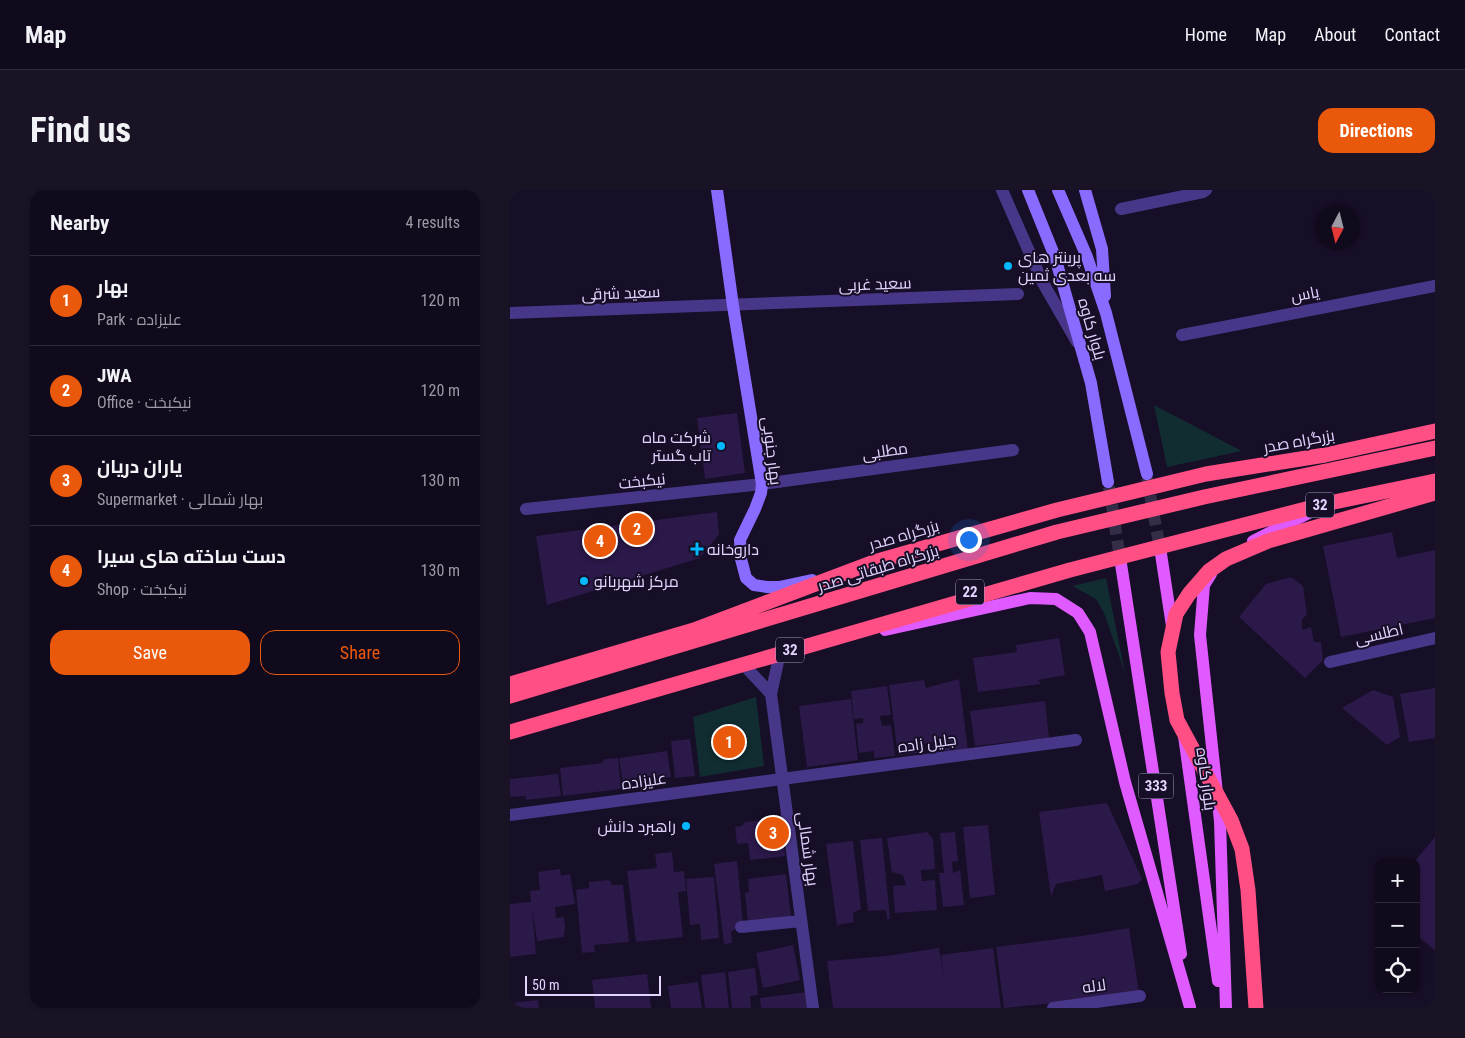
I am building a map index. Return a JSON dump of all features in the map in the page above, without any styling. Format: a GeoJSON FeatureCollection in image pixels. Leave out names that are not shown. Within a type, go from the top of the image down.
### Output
{"type":"FeatureCollection","features":[{"type":"Feature","properties":{"kind":"highway","name":"بزرگراه صدر"},"geometry":{"type":"LineString","coordinates":[[510,684],[694,630],[874,562],[1057,510],[1206,474],[1325,455],[1435,431]]}},
{"type":"Feature","properties":{"kind":"highway","name":"بزرگراه طبقاتی صدر"},"geometry":{"type":"LineString","coordinates":[[510,696],[1057,532],[1204,497],[1435,448]]}},
{"type":"Feature","properties":{"kind":"highway","name":"32"},"geometry":{"type":"LineString","coordinates":[[510,732],[1070,570],[1329,503],[1435,480]]}},
{"type":"Feature","properties":{"kind":"highway","name":"22"},"geometry":{"type":"LineString","coordinates":[[510,726],[1068,563],[1205,527],[1435,480]]}},
{"type":"Feature","properties":{"kind":"highway"},"geometry":{"type":"LineString","coordinates":[[1256,1008],[1248,890],[1242,849],[1231,820],[1177,720],[1168,652],[1176,614],[1189,594],[1209,571],[1226,559],[1268,541],[1435,493]]}},
{"type":"Feature","properties":{"kind":"main road"},"geometry":{"type":"LineString","coordinates":[[1226,1008],[1220,821],[1200,635],[1204,585],[1216,564],[1232,552],[1329,503]]}},
{"type":"Feature","properties":{"kind":"main road","name":"بلوار کاوه"},"geometry":{"type":"LineString","coordinates":[[1161,554],[1169,601],[1186,756],[1222,1008]]}},
{"type":"Feature","properties":{"kind":"main road","name":"333"},"geometry":{"type":"LineString","coordinates":[[1121,564],[1190,1007]]}},
{"type":"Feature","properties":{"kind":"main road"},"geometry":{"type":"LineString","coordinates":[[780,653],[1030,598],[1056,599],[1078,614],[1090,632],[1125,782],[1190,1007]]}},
{"type":"Feature","properties":{"kind":"street","name":"بهار جنوبی"},"geometry":{"type":"LineString","coordinates":[[717,190],[733,306],[762,484],[755,509],[740,540],[741,559],[746,578],[754,585],[779,587],[874,562]]}},
{"type":"Feature","properties":{"kind":"street"},"geometry":{"type":"LineString","coordinates":[[1002,190],[1043,283],[1082,352]]}},
{"type":"Feature","properties":{"kind":"street","name":"بلوار کاوه"},"geometry":{"type":"LineString","coordinates":[[1028,190],[1054,257],[1091,383],[1108,482]]}},
{"type":"Feature","properties":{"kind":"street","name":"بلوار کاوه"},"geometry":{"type":"LineString","coordinates":[[1058,190],[1087,257],[1106,314],[1146,474]]}},
{"type":"Feature","properties":{"kind":"street"},"geometry":{"type":"LineString","coordinates":[[1085,190],[1102,249],[1106,314]]}},
{"type":"Feature","properties":{"kind":"street"},"geometry":{"type":"LineString","coordinates":[[1122,209],[1206,190]]}},
{"type":"Feature","properties":{"kind":"street","name":"یاس"},"geometry":{"type":"LineString","coordinates":[[1182,335],[1435,286]]}},
{"type":"Feature","properties":{"kind":"street","name":"سعید غربی"},"geometry":{"type":"LineString","coordinates":[[733,306],[1018,294]]}},
{"type":"Feature","properties":{"kind":"street","name":"سعید شرقی"},"geometry":{"type":"LineString","coordinates":[[510,314],[733,306]]}},
{"type":"Feature","properties":{"kind":"street","name":"مطلبی"},"geometry":{"type":"LineString","coordinates":[[762,484],[1013,450]]}},
{"type":"Feature","properties":{"kind":"street","name":"نیکبخت"},"geometry":{"type":"LineString","coordinates":[[526,509],[762,484]]}},
{"type":"Feature","properties":{"kind":"street","name":"اطلسی"},"geometry":{"type":"LineString","coordinates":[[1330,662],[1435,638]]}},
{"type":"Feature","properties":{"kind":"street","name":"بهار شمالی"},"geometry":{"type":"LineString","coordinates":[[780,653],[771,694],[813,1008]]}},
{"type":"Feature","properties":{"kind":"street"},"geometry":{"type":"LineString","coordinates":[[743,664],[771,694]]}},
{"type":"Feature","properties":{"kind":"street","name":"جلیل زاده"},"geometry":{"type":"LineString","coordinates":[[782,779],[1076,740]]}},
{"type":"Feature","properties":{"kind":"street","name":"علیزاده"},"geometry":{"type":"LineString","coordinates":[[510,815],[782,779]]}},
{"type":"Feature","properties":{"kind":"street"},"geometry":{"type":"LineString","coordinates":[[741,928],[801,921]]}},
{"type":"Feature","properties":{"kind":"street","name":"لاله"},"geometry":{"type":"LineString","coordinates":[[1053,1008],[1140,996]]}},
{"type":"Feature","properties":{"kind":"green space"},"geometry":{"type":"Polygon","coordinates":[[[1154,405],[1242,451],[1167,467],[1154,405]]]}},
{"type":"Feature","properties":{"kind":"green space"},"geometry":{"type":"Polygon","coordinates":[[[1106,578],[1125,673],[1104,613],[1096,599],[1072,586],[1106,578]]]}},
{"type":"Feature","properties":{"kind":"green space"},"geometry":{"type":"Polygon","coordinates":[[[756,697],[764,766],[700,777],[693,717],[756,697]]]}},
{"type":"Feature","properties":{"kind":"building","name":"شرکت ماه تاب گستر"},"geometry":{"type":"Polygon","coordinates":[[[737,413],[745,473],[705,479],[697,418],[737,413]]]}},
{"type":"Feature","properties":{"kind":"building","name":"مرکز شهربانو"},"geometry":{"type":"Polygon","coordinates":[[[717,512],[719,534],[700,558],[547,605],[536,536],[717,512]]]}},
{"type":"Feature","properties":{"kind":"building"},"geometry":{"type":"Polygon","coordinates":[[[1392,532],[1397,558],[1435,550],[1435,618],[1341,637],[1323,546],[1392,532]]]}},
{"type":"Feature","properties":{"kind":"building"},"geometry":{"type":"Polygon","coordinates":[[[1291,577],[1303,586],[1307,615],[1302,619],[1302,630],[1311,627],[1314,642],[1321,642],[1323,660],[1305,678],[1239,617],[1266,584],[1291,577]]]}},
{"type":"Feature","properties":{"kind":"building"},"geometry":{"type":"Polygon","coordinates":[[[1059,638],[1065,675],[1038,680],[1041,684],[978,692],[973,658],[1017,652],[1016,645],[1059,638]]]}},
{"type":"Feature","properties":{"kind":"building"},"geometry":{"type":"Polygon","coordinates":[[[959,679],[968,751],[934,756],[932,742],[918,745],[920,753],[898,755],[889,685],[924,680],[926,688],[959,679]]]}},
{"type":"Feature","properties":{"kind":"building"},"geometry":{"type":"Polygon","coordinates":[[[887,686],[891,715],[880,716],[882,726],[891,725],[895,756],[874,758],[874,751],[859,753],[856,724],[863,723],[863,718],[854,719],[851,691],[887,686]]]}},
{"type":"Feature","properties":{"kind":"building"},"geometry":{"type":"Polygon","coordinates":[[[1435,688],[1435,738],[1409,742],[1400,694],[1435,688]]]}},
{"type":"Feature","properties":{"kind":"building"},"geometry":{"type":"Polygon","coordinates":[[[1373,690],[1393,697],[1400,737],[1387,745],[1342,708],[1373,690]]]}},
{"type":"Feature","properties":{"kind":"building"},"geometry":{"type":"Polygon","coordinates":[[[851,699],[858,760],[807,767],[799,706],[851,699]]]}},
{"type":"Feature","properties":{"kind":"building"},"geometry":{"type":"Polygon","coordinates":[[[1045,701],[1049,738],[975,746],[970,711],[1045,701]]]}},
{"type":"Feature","properties":{"kind":"building"},"geometry":{"type":"Polygon","coordinates":[[[690,739],[695,776],[675,778],[671,741],[690,739]]]}},
{"type":"Feature","properties":{"kind":"building"},"geometry":{"type":"Polygon","coordinates":[[[667,751],[671,777],[651,780],[651,785],[635,788],[634,782],[623,783],[619,758],[667,751]]]}},
{"type":"Feature","properties":{"kind":"building"},"geometry":{"type":"Polygon","coordinates":[[[618,758],[621,789],[563,796],[560,768],[602,763],[605,759],[618,758]]]}},
{"type":"Feature","properties":{"kind":"building"},"geometry":{"type":"Polygon","coordinates":[[[558,774],[561,796],[526,800],[526,796],[510,797],[510,779],[558,774]]]}},
{"type":"Feature","properties":{"kind":"building"},"geometry":{"type":"Polygon","coordinates":[[[1107,803],[1142,879],[1138,884],[1105,891],[1102,875],[1056,884],[1051,897],[1039,812],[1107,803]]]}},
{"type":"Feature","properties":{"kind":"building"},"geometry":{"type":"Polygon","coordinates":[[[781,818],[785,856],[750,860],[748,843],[737,844],[735,827],[742,826],[745,822],[781,818]]]}},
{"type":"Feature","properties":{"kind":"building"},"geometry":{"type":"Polygon","coordinates":[[[988,825],[995,895],[970,898],[963,827],[988,825]]]}},
{"type":"Feature","properties":{"kind":"building"},"geometry":{"type":"Polygon","coordinates":[[[927,832],[933,839],[935,869],[921,870],[922,881],[935,880],[937,910],[895,913],[893,886],[906,885],[903,875],[892,872],[887,838],[927,832]]]}},
{"type":"Feature","properties":{"kind":"building"},"geometry":{"type":"Polygon","coordinates":[[[955,832],[958,861],[952,862],[953,873],[960,870],[964,905],[943,907],[939,873],[944,873],[940,833],[955,832]]]}},
{"type":"Feature","properties":{"kind":"building"},"geometry":{"type":"Polygon","coordinates":[[[1435,837],[1435,950],[1420,938],[1420,858],[1417,858],[1435,837]]]}},
{"type":"Feature","properties":{"kind":"building"},"geometry":{"type":"Polygon","coordinates":[[[882,838],[890,919],[887,919],[886,910],[868,911],[860,840],[882,838]]]}},
{"type":"Feature","properties":{"kind":"building"},"geometry":{"type":"Polygon","coordinates":[[[853,841],[861,909],[853,913],[854,922],[837,925],[826,844],[853,841]]]}},
{"type":"Feature","properties":{"kind":"building"},"geometry":{"type":"Polygon","coordinates":[[[672,852],[674,872],[684,871],[686,891],[678,892],[683,937],[636,942],[627,871],[657,868],[655,854],[672,852]]]}},
{"type":"Feature","properties":{"kind":"building"},"geometry":{"type":"Polygon","coordinates":[[[737,861],[743,924],[731,932],[732,943],[724,944],[714,864],[737,861]]]}},
{"type":"Feature","properties":{"kind":"building"},"geometry":{"type":"Polygon","coordinates":[[[560,869],[561,876],[570,874],[575,904],[555,907],[556,918],[564,917],[564,937],[537,941],[532,908],[536,954],[510,957],[510,904],[531,902],[530,891],[540,890],[538,872],[560,869]]]}},
{"type":"Feature","properties":{"kind":"building"},"geometry":{"type":"Polygon","coordinates":[[[786,874],[791,917],[748,922],[745,893],[749,892],[748,879],[786,874]]]}},
{"type":"Feature","properties":{"kind":"building"},"geometry":{"type":"Polygon","coordinates":[[[714,877],[719,938],[701,940],[700,924],[690,925],[686,879],[714,877]]]}},
{"type":"Feature","properties":{"kind":"building"},"geometry":{"type":"Polygon","coordinates":[[[609,880],[612,885],[623,885],[629,942],[594,945],[595,952],[582,953],[576,890],[589,888],[589,882],[609,880]]]}},
{"type":"Feature","properties":{"kind":"building"},"geometry":{"type":"Polygon","coordinates":[[[1129,928],[1139,992],[1097,999],[1004,1008],[996,947],[1129,928]]]}},
{"type":"Feature","properties":{"kind":"building"},"geometry":{"type":"Polygon","coordinates":[[[793,945],[800,980],[763,988],[756,953],[793,945]]]}},
{"type":"Feature","properties":{"kind":"building"},"geometry":{"type":"Polygon","coordinates":[[[939,948],[944,980],[941,955],[993,948],[1001,1008],[833,1008],[827,961],[886,956],[939,948]]]}},
{"type":"Feature","properties":{"kind":"building"},"geometry":{"type":"Polygon","coordinates":[[[755,968],[758,995],[750,996],[751,1008],[732,1008],[728,972],[755,968]]]}},
{"type":"Feature","properties":{"kind":"building"},"geometry":{"type":"Polygon","coordinates":[[[725,972],[729,1008],[705,1008],[701,975],[725,972]]]}},
{"type":"Feature","properties":{"kind":"building"},"geometry":{"type":"Polygon","coordinates":[[[647,974],[651,1008],[595,1008],[592,980],[647,974]]]}},
{"type":"Feature","properties":{"kind":"building"},"geometry":{"type":"Polygon","coordinates":[[[698,982],[702,1008],[671,1008],[668,986],[698,982]]]}},
{"type":"Feature","properties":{"kind":"building"},"geometry":{"type":"Polygon","coordinates":[[[807,992],[809,1008],[761,1008],[760,998],[807,992]]]}},
{"type":"Feature","properties":{"kind":"building"},"geometry":{"type":"Polygon","coordinates":[[[538,1000],[539,1008],[511,1008],[511,1003],[538,1000]]]}},
{"type":"Feature","properties":{"kind":"tunnel"},"geometry":{"type":"LineString","coordinates":[[1147,478],[1161,554]]}},
{"type":"Feature","properties":{"kind":"tunnel"},"geometry":{"type":"LineString","coordinates":[[1109,487],[1121,564]]}},
{"type":"Feature","properties":{"kind":"place","name":"پرینتر های سه بعدی ثمین"},"geometry":{"type":"Point","coordinates":[1008,266]}},
{"type":"Feature","properties":{"kind":"place","name":"شرکت ماه تاب گستر"},"geometry":{"type":"Point","coordinates":[721,446]}},
{"type":"Feature","properties":{"kind":"place","name":"JWA"},"geometry":{"type":"Point","coordinates":[637,529]}},
{"type":"Feature","properties":{"kind":"place","name":"دست ساخته های سیرا"},"geometry":{"type":"Point","coordinates":[600,541]}},
{"type":"Feature","properties":{"kind":"place","name":"داروخانه"},"geometry":{"type":"Point","coordinates":[697,549]}},
{"type":"Feature","properties":{"kind":"place","name":"مرکز شهربانو"},"geometry":{"type":"Point","coordinates":[584,581]}},
{"type":"Feature","properties":{"kind":"place","name":"بهار"},"geometry":{"type":"Point","coordinates":[729,742]}},
{"type":"Feature","properties":{"kind":"place","name":"راهبرد دانش"},"geometry":{"type":"Point","coordinates":[686,826]}},
{"type":"Feature","properties":{"kind":"place","name":"یاران دریان"},"geometry":{"type":"Point","coordinates":[773,833]}}]}
